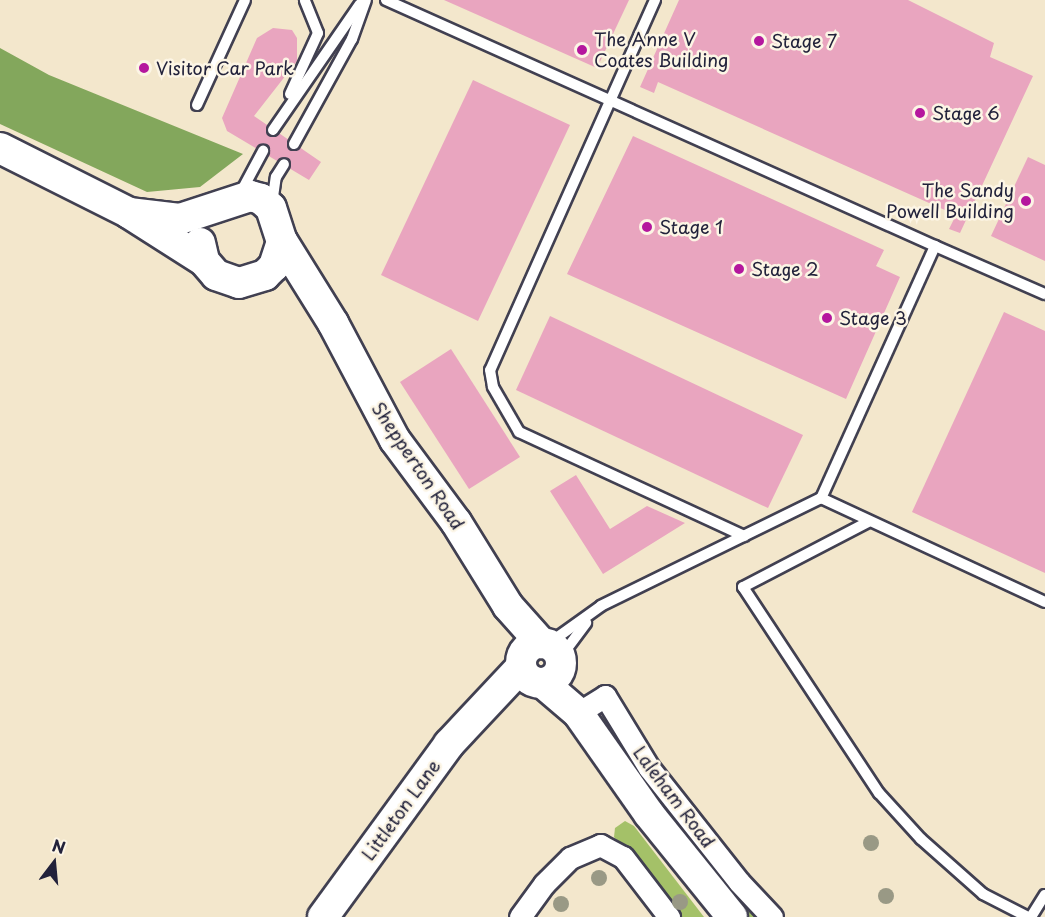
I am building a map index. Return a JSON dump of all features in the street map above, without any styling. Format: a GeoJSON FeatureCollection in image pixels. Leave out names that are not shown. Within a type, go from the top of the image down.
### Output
{"type":"FeatureCollection","features":[{"type":"Feature","properties":{"kind":"main road","name":"Shepperton Road"},"geometry":{"type":"LineString","coordinates":[[0,148],[129,213],[204,261],[216,275],[225,280],[253,281],[282,289],[333,323]]}},
{"type":"Feature","properties":{"kind":"main road","name":"Shepperton Road"},"geometry":{"type":"LineString","coordinates":[[129,213],[180,219],[255,197],[271,208],[282,241],[333,323],[395,440],[456,522],[542,662]]}},
{"type":"Feature","properties":{"kind":"main road"},"geometry":{"type":"LineString","coordinates":[[204,261],[200,233],[226,204]]}},
{"type":"Feature","properties":{"kind":"main road"},"geometry":{"type":"LineString","coordinates":[[253,281],[274,266],[282,241]]}},
{"type":"Feature","properties":{"kind":"main road","name":"Littleton Lane"},"geometry":{"type":"LineString","coordinates":[[323,917],[428,772],[485,708],[542,662]]}},
{"type":"Feature","properties":{"kind":"main road","name":"Laleham Road"},"geometry":{"type":"LineString","coordinates":[[542,662],[578,699],[579,713],[649,814],[732,917]]}},
{"type":"Feature","properties":{"kind":"street","name":"Laleham Road"},"geometry":{"type":"LineString","coordinates":[[579,713],[604,696],[649,768],[739,882],[772,917]]}},
{"type":"Feature","properties":{"kind":"street"},"geometry":{"type":"LineString","coordinates":[[520,917],[570,858],[600,845],[622,857],[669,917]]}},
{"type":"Feature","properties":{"kind":"lane"},"geometry":{"type":"LineString","coordinates":[[197,105],[245,0]]}},
{"type":"Feature","properties":{"kind":"lane"},"geometry":{"type":"LineString","coordinates":[[273,130],[318,33],[305,0]]}},
{"type":"Feature","properties":{"kind":"lane"},"geometry":{"type":"LineString","coordinates":[[279,119],[365,0]]}},
{"type":"Feature","properties":{"kind":"lane"},"geometry":{"type":"LineString","coordinates":[[294,144],[352,39],[365,0]]}},
{"type":"Feature","properties":{"kind":"lane"},"geometry":{"type":"LineString","coordinates":[[386,0],[1045,294]]}},
{"type":"Feature","properties":{"kind":"lane"},"geometry":{"type":"LineString","coordinates":[[655,0],[612,101],[490,370],[493,387],[519,432],[744,536]]}},
{"type":"Feature","properties":{"kind":"lane"},"geometry":{"type":"LineString","coordinates":[[226,204],[263,152]]}},
{"type":"Feature","properties":{"kind":"lane"},"geometry":{"type":"LineString","coordinates":[[271,208],[276,177],[284,164]]}},
{"type":"Feature","properties":{"kind":"lane"},"geometry":{"type":"LineString","coordinates":[[542,662],[601,606],[821,498],[935,246]]}},
{"type":"Feature","properties":{"kind":"lane"},"geometry":{"type":"LineString","coordinates":[[821,498],[868,522],[1045,602]]}},
{"type":"Feature","properties":{"kind":"lane"},"geometry":{"type":"LineString","coordinates":[[868,522],[743,587],[879,793],[921,839],[983,894],[1029,917],[1045,895]]}},
{"type":"Feature","properties":{"kind":"lane"},"geometry":{"type":"LineString","coordinates":[[542,662],[591,616]]}},
{"type":"Feature","properties":{"kind":"green space"},"geometry":{"type":"Polygon","coordinates":[[[0,48],[49,75],[243,154],[200,187],[147,192],[0,124],[0,48]]]}},
{"type":"Feature","properties":{"kind":"green space"},"geometry":{"type":"Polygon","coordinates":[[[602,716],[608,716],[759,917],[746,917],[699,864],[600,722],[602,716]]]}},
{"type":"Feature","properties":{"kind":"green space"},"geometry":{"type":"Polygon","coordinates":[[[625,821],[634,826],[704,917],[678,917],[614,837],[615,828],[625,821]]]}},
{"type":"Feature","properties":{"kind":"building","name":"The Anne V Coates Building"},"geometry":{"type":"Polygon","coordinates":[[[444,0],[629,0],[597,68],[444,0]]]}},
{"type":"Feature","properties":{"kind":"building"},"geometry":{"type":"Polygon","coordinates":[[[679,0],[908,0],[994,43],[990,57],[1033,76],[960,233],[949,229],[956,215],[658,82],[654,93],[640,87],[679,0]]]}},
{"type":"Feature","properties":{"kind":"building"},"geometry":{"type":"Polygon","coordinates":[[[273,28],[292,30],[297,38],[297,61],[254,116],[321,162],[309,180],[227,131],[222,118],[257,38],[273,28]]]}},
{"type":"Feature","properties":{"kind":"building"},"geometry":{"type":"Polygon","coordinates":[[[473,80],[570,125],[478,321],[381,275],[473,80]]]}},
{"type":"Feature","properties":{"kind":"building"},"geometry":{"type":"Polygon","coordinates":[[[633,136],[884,250],[876,266],[900,277],[846,399],[567,274],[633,136]]]}},
{"type":"Feature","properties":{"kind":"building","name":"The Sandy Powell Building"},"geometry":{"type":"Polygon","coordinates":[[[1028,157],[1045,165],[1045,261],[991,236],[1028,157]]]}},
{"type":"Feature","properties":{"kind":"building"},"geometry":{"type":"Polygon","coordinates":[[[1004,312],[1045,331],[1045,573],[912,512],[1004,312]]]}},
{"type":"Feature","properties":{"kind":"building"},"geometry":{"type":"Polygon","coordinates":[[[550,316],[803,435],[768,508],[516,390],[550,316]]]}},
{"type":"Feature","properties":{"kind":"building"},"geometry":{"type":"Polygon","coordinates":[[[451,349],[520,457],[469,489],[400,382],[451,349]]]}},
{"type":"Feature","properties":{"kind":"building"},"geometry":{"type":"Polygon","coordinates":[[[576,475],[610,529],[647,506],[685,523],[603,574],[550,491],[576,475]]]}},
{"type":"Feature","properties":{"kind":"place","name":"Stage 7"},"geometry":{"type":"Point","coordinates":[759,41]}},
{"type":"Feature","properties":{"kind":"place","name":"The Anne V Coates Building"},"geometry":{"type":"Point","coordinates":[582,50]}},
{"type":"Feature","properties":{"kind":"place","name":"Visitor Car Park"},"geometry":{"type":"Point","coordinates":[144,68]}},
{"type":"Feature","properties":{"kind":"place","name":"Stage 6"},"geometry":{"type":"Point","coordinates":[920,113]}},
{"type":"Feature","properties":{"kind":"place","name":"The Sandy Powell Building"},"geometry":{"type":"Point","coordinates":[1026,201]}},
{"type":"Feature","properties":{"kind":"place","name":"Stage 1"},"geometry":{"type":"Point","coordinates":[647,227]}},
{"type":"Feature","properties":{"kind":"place","name":"Stage 2"},"geometry":{"type":"Point","coordinates":[739,269]}},
{"type":"Feature","properties":{"kind":"place","name":"Stage 3"},"geometry":{"type":"Point","coordinates":[827,318]}}]}
